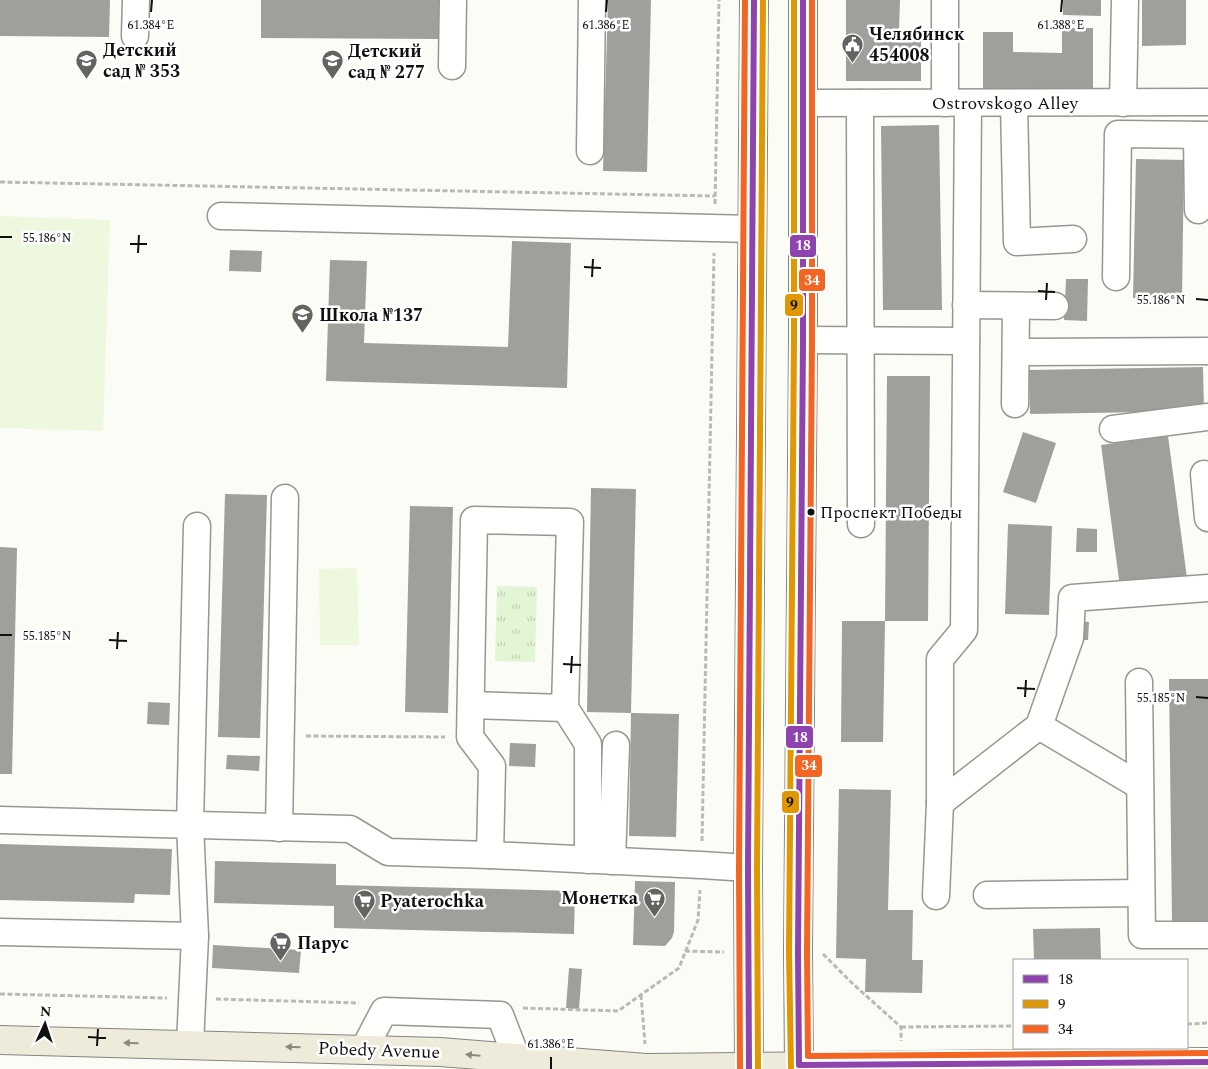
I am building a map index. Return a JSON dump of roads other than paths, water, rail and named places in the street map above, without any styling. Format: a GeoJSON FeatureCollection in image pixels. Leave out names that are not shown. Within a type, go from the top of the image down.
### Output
{"type":"FeatureCollection","features":[{"type":"Feature","properties":{"kind":"main road"},"geometry":{"type":"LineString","coordinates":[[749,1068],[748,868],[754,0]]}},
{"type":"Feature","properties":{"kind":"main road"},"geometry":{"type":"LineString","coordinates":[[799,1067],[803,0]]}},
{"type":"Feature","properties":{"kind":"main road","name":"Pobedy Avenue"},"geometry":{"type":"LineString","coordinates":[[0,1040],[440,1052],[646,1068],[1208,1062]]}},
{"type":"Feature","properties":{"kind":"street"},"geometry":{"type":"LineString","coordinates":[[135,36],[136,0]]}},
{"type":"Feature","properties":{"kind":"street"},"geometry":{"type":"LineString","coordinates":[[452,0],[452,66]]}},
{"type":"Feature","properties":{"kind":"street"},"geometry":{"type":"LineString","coordinates":[[590,151],[592,0]]}},
{"type":"Feature","properties":{"kind":"street"},"geometry":{"type":"LineString","coordinates":[[936,896],[940,803],[940,659],[964,630],[966,305],[956,103],[945,0]]}},
{"type":"Feature","properties":{"kind":"street"},"geometry":{"type":"LineString","coordinates":[[1122,103],[1125,0]]}},
{"type":"Feature","properties":{"kind":"street","name":"Ostrovskogo Alley"},"geometry":{"type":"LineString","coordinates":[[803,103],[1208,102]]}},
{"type":"Feature","properties":{"kind":"street"},"geometry":{"type":"LineString","coordinates":[[860,103],[862,524]]}},
{"type":"Feature","properties":{"kind":"street"},"geometry":{"type":"LineString","coordinates":[[1014,103],[1017,242],[1073,239]]}},
{"type":"Feature","properties":{"kind":"street"},"geometry":{"type":"LineString","coordinates":[[1116,276],[1118,134],[1203,135],[1198,210]]}},
{"type":"Feature","properties":{"kind":"street"},"geometry":{"type":"LineString","coordinates":[[221,216],[752,229]]}},
{"type":"Feature","properties":{"kind":"street"},"geometry":{"type":"LineString","coordinates":[[966,305],[1055,306]]}},
{"type":"Feature","properties":{"kind":"street"},"geometry":{"type":"LineString","coordinates":[[1016,306],[1016,404]]}},
{"type":"Feature","properties":{"kind":"street"},"geometry":{"type":"LineString","coordinates":[[803,340],[966,341]]}},
{"type":"Feature","properties":{"kind":"street"},"geometry":{"type":"LineString","coordinates":[[1029,352],[1208,351]]}},
{"type":"Feature","properties":{"kind":"street"},"geometry":{"type":"LineString","coordinates":[[1113,429],[1208,417]]}},
{"type":"Feature","properties":{"kind":"street"},"geometry":{"type":"LineString","coordinates":[[1204,474],[1208,518]]}},
{"type":"Feature","properties":{"kind":"street"},"geometry":{"type":"LineString","coordinates":[[279,828],[285,498]]}},
{"type":"Feature","properties":{"kind":"street"},"geometry":{"type":"LineString","coordinates":[[490,855],[492,766],[470,737],[474,520],[570,522],[565,708],[588,744],[600,861]]}},
{"type":"Feature","properties":{"kind":"street"},"geometry":{"type":"LineString","coordinates":[[190,1045],[195,936],[190,826],[197,526]]}},
{"type":"Feature","properties":{"kind":"street"},"geometry":{"type":"LineString","coordinates":[[940,803],[1039,726],[1070,638],[1072,598],[1208,588]]}},
{"type":"Feature","properties":{"kind":"street"},"geometry":{"type":"LineString","coordinates":[[1139,682],[1142,935],[1208,935]]}},
{"type":"Feature","properties":{"kind":"street"},"geometry":{"type":"LineString","coordinates":[[471,704],[565,708]]}},
{"type":"Feature","properties":{"kind":"street"},"geometry":{"type":"LineString","coordinates":[[1039,726],[1140,786]]}},
{"type":"Feature","properties":{"kind":"street"},"geometry":{"type":"LineString","coordinates":[[600,861],[616,745]]}},
{"type":"Feature","properties":{"kind":"street"},"geometry":{"type":"LineString","coordinates":[[0,820],[350,830],[388,852],[490,855],[748,868]]}},
{"type":"Feature","properties":{"kind":"street"},"geometry":{"type":"LineString","coordinates":[[987,896],[1141,893]]}},
{"type":"Feature","properties":{"kind":"street"},"geometry":{"type":"LineString","coordinates":[[0,932],[195,936]]}},
{"type":"Feature","properties":{"kind":"street"},"geometry":{"type":"LineString","coordinates":[[364,1049],[384,1011],[500,1015],[517,1059]]}},
{"type":"Feature","properties":{"kind":"place","name":"Челябинск 454008"},"geometry":{"type":"Point","coordinates":[853,63]}},
{"type":"Feature","properties":{"kind":"place","name":"Детский сад № 353"},"geometry":{"type":"Point","coordinates":[87,79]}},
{"type":"Feature","properties":{"kind":"place","name":"Детский сад № 277"},"geometry":{"type":"Point","coordinates":[332,80]}},
{"type":"Feature","properties":{"kind":"place","name":"Школа №137"},"geometry":{"type":"Point","coordinates":[303,334]}},
{"type":"Feature","properties":{"kind":"place","name":"Проспект Победы"},"geometry":{"type":"Point","coordinates":[811,512]}},
{"type":"Feature","properties":{"kind":"place","name":"Монетка"},"geometry":{"type":"Point","coordinates":[654,917]}},
{"type":"Feature","properties":{"kind":"place","name":"Pyaterochka"},"geometry":{"type":"Point","coordinates":[364,920]}},
{"type":"Feature","properties":{"kind":"place","name":"Парус"},"geometry":{"type":"Point","coordinates":[281,962]}}]}
